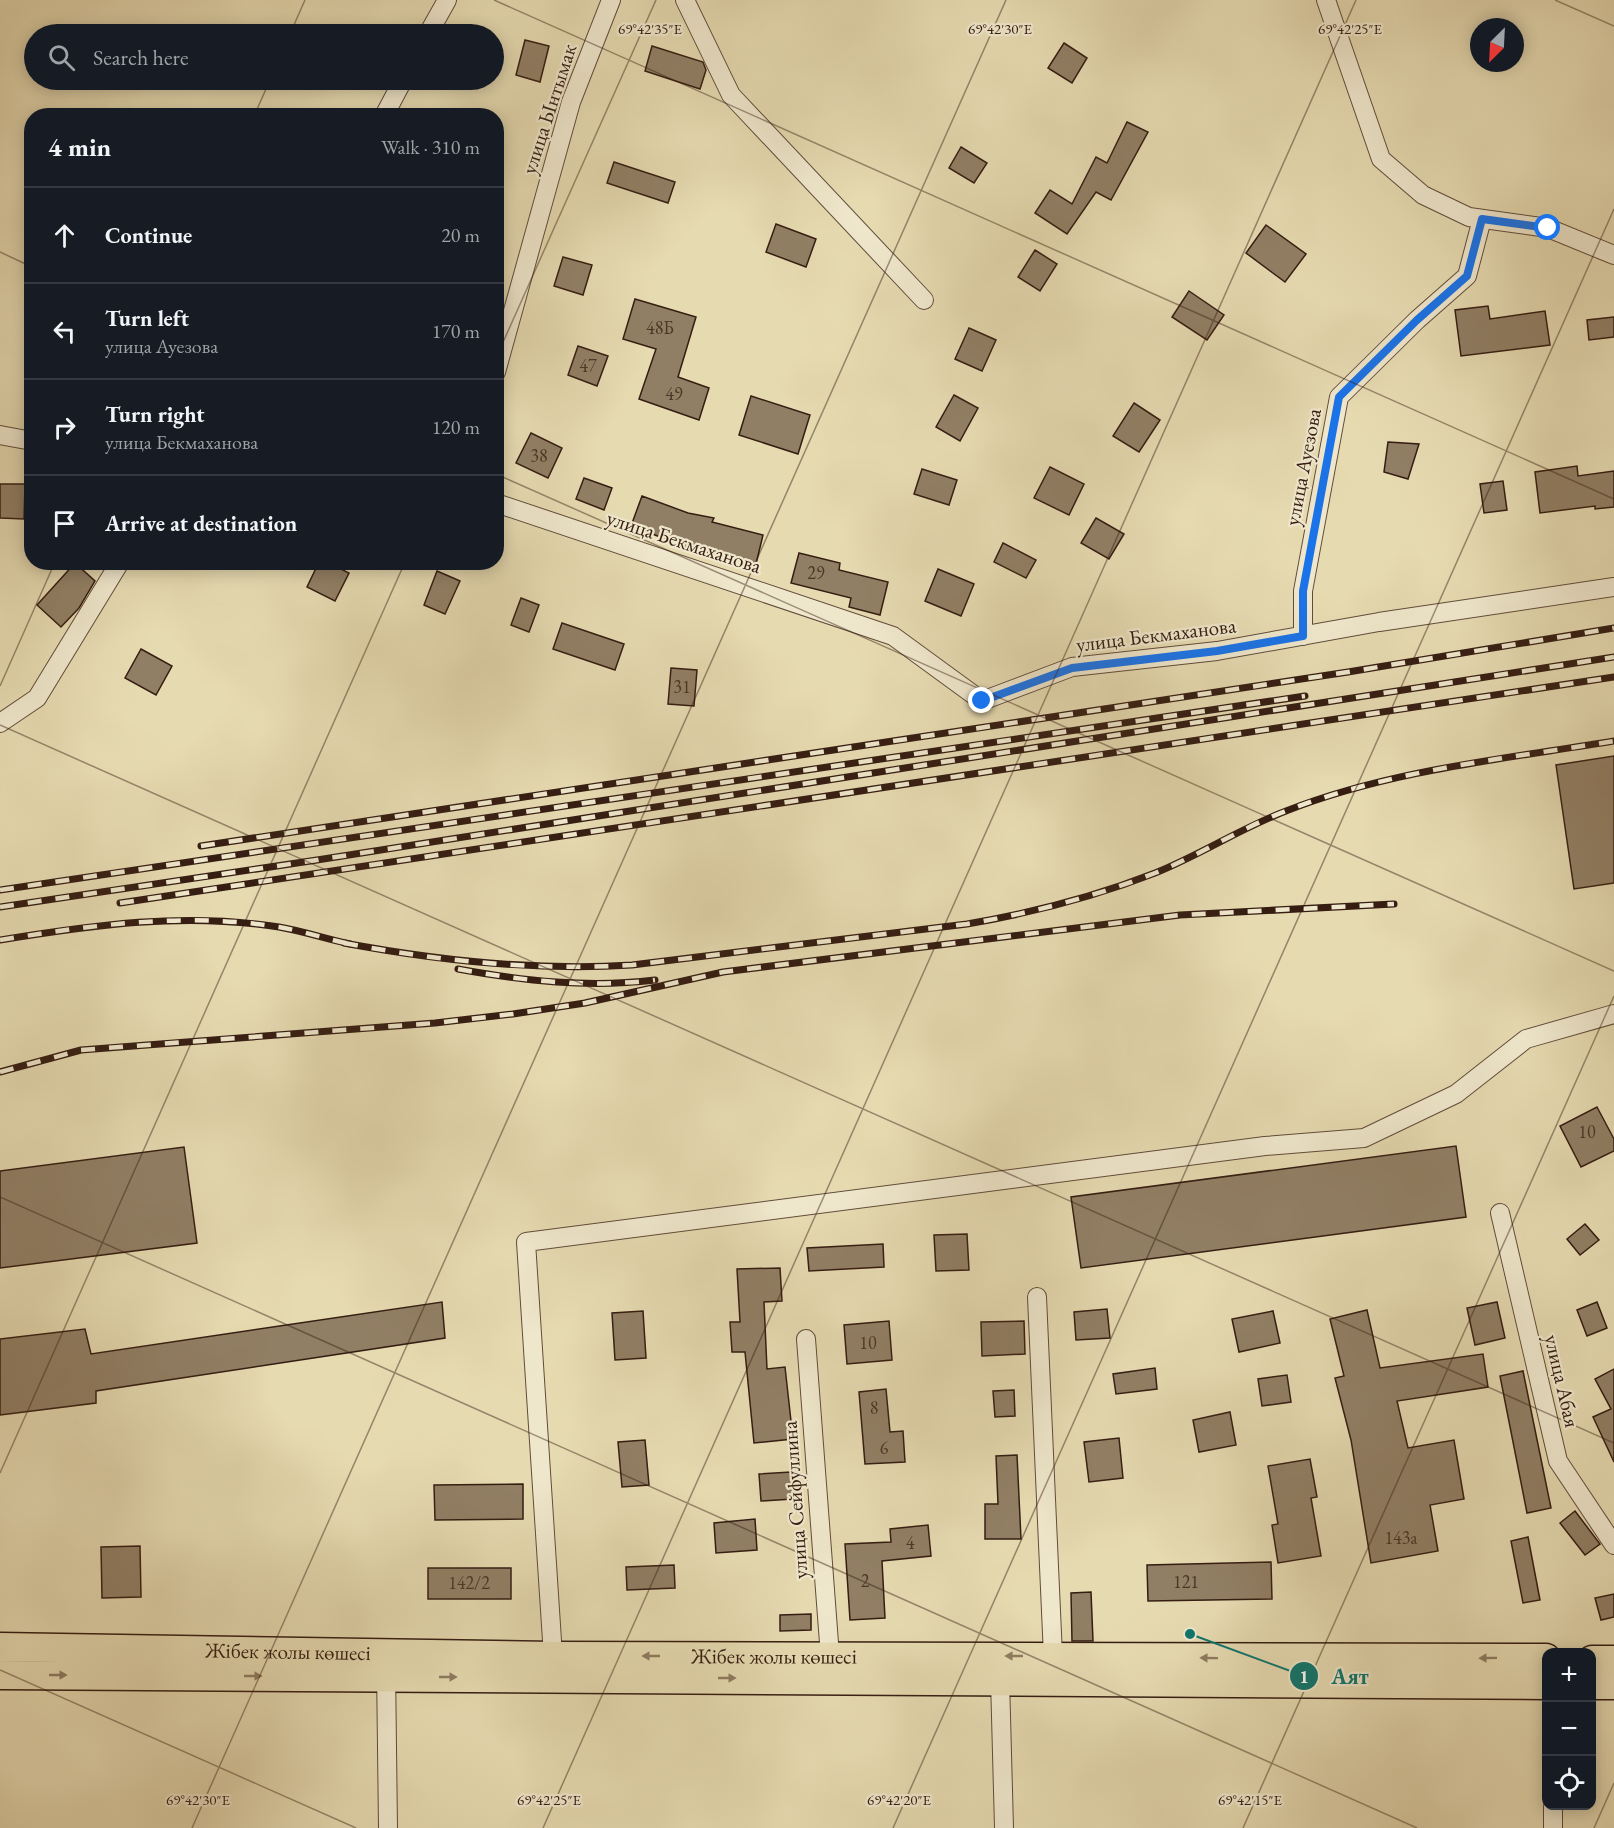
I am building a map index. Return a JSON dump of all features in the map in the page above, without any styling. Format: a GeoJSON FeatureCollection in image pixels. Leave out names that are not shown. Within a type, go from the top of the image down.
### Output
{"type":"FeatureCollection","features":[{"type":"Feature","properties":{"kind":"main road","name":"Жібек жолы көшесі"},"geometry":{"type":"LineString","coordinates":[[0,1647],[386,1665],[1000,1680],[1542,1684]]}},
{"type":"Feature","properties":{"kind":"main road","name":"Жібек жолы көшесі"},"geometry":{"type":"LineString","coordinates":[[0,1675],[386,1665],[553,1656],[1053,1656],[1352,1660],[1542,1658]]}},
{"type":"Feature","properties":{"kind":"main road"},"geometry":{"type":"LineString","coordinates":[[1596,1660],[1614,1660]]}},
{"type":"Feature","properties":{"kind":"main road"},"geometry":{"type":"LineString","coordinates":[[1596,1685],[1614,1685]]}},
{"type":"Feature","properties":{"kind":"street"},"geometry":{"type":"LineString","coordinates":[[434,24],[447,0]]}},
{"type":"Feature","properties":{"kind":"street","name":"улица Ынтымак"},"geometry":{"type":"LineString","coordinates":[[504,343],[571,102],[611,0]]}},
{"type":"Feature","properties":{"kind":"street"},"geometry":{"type":"LineString","coordinates":[[685,0],[731,95],[924,300]]}},
{"type":"Feature","properties":{"kind":"street"},"geometry":{"type":"LineString","coordinates":[[1326,0],[1381,159],[1423,195],[1469,217],[1548,228],[1614,255]]}},
{"type":"Feature","properties":{"kind":"street"},"geometry":{"type":"LineString","coordinates":[[388,108],[398,90]]}},
{"type":"Feature","properties":{"kind":"street","name":"улица Ауезова"},"geometry":{"type":"LineString","coordinates":[[1303,636],[1303,591],[1339,397],[1417,320],[1467,276],[1482,219]]}},
{"type":"Feature","properties":{"kind":"street"},"geometry":{"type":"LineString","coordinates":[[0,435],[24,440]]}},
{"type":"Feature","properties":{"kind":"street","name":"улица Бекмаханова"},"geometry":{"type":"LineString","coordinates":[[504,506],[893,636],[982,701],[1072,668],[1217,651],[1614,587]]}},
{"type":"Feature","properties":{"kind":"street"},"geometry":{"type":"LineString","coordinates":[[0,723],[37,698],[115,570]]}},
{"type":"Feature","properties":{"kind":"street"},"geometry":{"type":"LineString","coordinates":[[553,1656],[526,1242],[1265,1146],[1364,1138],[1456,1094],[1526,1039],[1614,1014]]}},
{"type":"Feature","properties":{"kind":"street","name":"улица Абая"},"geometry":{"type":"LineString","coordinates":[[1500,1213],[1558,1461],[1614,1545]]}},
{"type":"Feature","properties":{"kind":"street"},"geometry":{"type":"LineString","coordinates":[[1037,1297],[1053,1656]]}},
{"type":"Feature","properties":{"kind":"street","name":"улица Сейфуллина"},"geometry":{"type":"LineString","coordinates":[[806,1340],[830,1656]]}},
{"type":"Feature","properties":{"kind":"street"},"geometry":{"type":"LineString","coordinates":[[386,1665],[388,1828]]}},
{"type":"Feature","properties":{"kind":"street"},"geometry":{"type":"LineString","coordinates":[[1000,1680],[1004,1828]]}},
{"type":"Feature","properties":{"kind":"street"},"geometry":{"type":"LineString","coordinates":[[1552,1810],[1553,1828]]}},
{"type":"Feature","properties":{"kind":"building"},"geometry":{"type":"Polygon","coordinates":[[[525,40],[549,46],[540,82],[516,75],[525,40]]]}},
{"type":"Feature","properties":{"kind":"building"},"geometry":{"type":"Polygon","coordinates":[[[1064,43],[1087,58],[1072,83],[1048,68],[1064,43]]]}},
{"type":"Feature","properties":{"kind":"building"},"geometry":{"type":"Polygon","coordinates":[[[652,46],[703,62],[706,70],[700,89],[645,71],[652,46]]]}},
{"type":"Feature","properties":{"kind":"building"},"geometry":{"type":"Polygon","coordinates":[[[1127,122],[1148,132],[1111,200],[1096,192],[1067,234],[1035,213],[1050,190],[1072,204],[1096,157],[1107,163],[1127,122]]]}},
{"type":"Feature","properties":{"kind":"building"},"geometry":{"type":"Polygon","coordinates":[[[961,147],[987,163],[974,183],[949,168],[961,147]]]}},
{"type":"Feature","properties":{"kind":"building"},"geometry":{"type":"Polygon","coordinates":[[[614,162],[675,182],[668,203],[607,183],[614,162]]]}},
{"type":"Feature","properties":{"kind":"building"},"geometry":{"type":"Polygon","coordinates":[[[776,224],[816,239],[806,267],[766,252],[776,224]]]}},
{"type":"Feature","properties":{"kind":"building"},"geometry":{"type":"Polygon","coordinates":[[[1266,225],[1306,254],[1285,282],[1246,253],[1266,225]]]}},
{"type":"Feature","properties":{"kind":"building"},"geometry":{"type":"Polygon","coordinates":[[[1035,250],[1057,264],[1040,291],[1018,277],[1035,250]]]}},
{"type":"Feature","properties":{"kind":"building"},"geometry":{"type":"Polygon","coordinates":[[[563,257],[592,265],[583,295],[554,286],[563,257]]]}},
{"type":"Feature","properties":{"kind":"building"},"geometry":{"type":"Polygon","coordinates":[[[1189,291],[1224,315],[1207,340],[1172,317],[1189,291]]]}},
{"type":"Feature","properties":{"kind":"building"},"geometry":{"type":"Polygon","coordinates":[[[635,299],[696,317],[678,377],[709,388],[699,420],[639,399],[656,349],[623,339],[635,299]]]}},
{"type":"Feature","properties":{"kind":"building"},"geometry":{"type":"Polygon","coordinates":[[[1488,306],[1490,319],[1545,311],[1550,345],[1461,356],[1455,310],[1488,306]]]}},
{"type":"Feature","properties":{"kind":"building"},"geometry":{"type":"Polygon","coordinates":[[[1614,317],[1614,337],[1589,340],[1587,320],[1614,317]]]}},
{"type":"Feature","properties":{"kind":"building"},"geometry":{"type":"Polygon","coordinates":[[[969,328],[996,340],[982,371],[955,359],[969,328]]]}},
{"type":"Feature","properties":{"kind":"building"},"geometry":{"type":"Polygon","coordinates":[[[578,346],[608,356],[597,386],[568,375],[578,346]]]}},
{"type":"Feature","properties":{"kind":"building"},"geometry":{"type":"Polygon","coordinates":[[[954,395],[978,408],[960,441],[936,427],[954,395]]]}},
{"type":"Feature","properties":{"kind":"building"},"geometry":{"type":"Polygon","coordinates":[[[751,396],[810,415],[798,454],[739,435],[751,396]]]}},
{"type":"Feature","properties":{"kind":"building"},"geometry":{"type":"Polygon","coordinates":[[[1134,403],[1160,420],[1139,452],[1113,436],[1134,403]]]}},
{"type":"Feature","properties":{"kind":"building"},"geometry":{"type":"Polygon","coordinates":[[[531,433],[562,448],[548,478],[516,463],[531,433]]]}},
{"type":"Feature","properties":{"kind":"building"},"geometry":{"type":"Polygon","coordinates":[[[1388,442],[1419,444],[1408,479],[1384,472],[1388,442]]]}},
{"type":"Feature","properties":{"kind":"building"},"geometry":{"type":"Polygon","coordinates":[[[1577,466],[1578,476],[1614,471],[1614,507],[1595,509],[1595,506],[1540,513],[1535,472],[1577,466]]]}},
{"type":"Feature","properties":{"kind":"building"},"geometry":{"type":"Polygon","coordinates":[[[1050,467],[1084,484],[1069,515],[1034,498],[1050,467]]]}},
{"type":"Feature","properties":{"kind":"building"},"geometry":{"type":"Polygon","coordinates":[[[922,469],[957,480],[949,505],[914,494],[922,469]]]}},
{"type":"Feature","properties":{"kind":"building"},"geometry":{"type":"Polygon","coordinates":[[[584,478],[612,488],[604,510],[576,499],[584,478]]]}},
{"type":"Feature","properties":{"kind":"building"},"geometry":{"type":"Polygon","coordinates":[[[1503,481],[1507,510],[1484,513],[1480,484],[1503,481]]]}},
{"type":"Feature","properties":{"kind":"building"},"geometry":{"type":"Polygon","coordinates":[[[0,484],[24,484],[24,519],[0,518],[0,484]]]}},
{"type":"Feature","properties":{"kind":"building"},"geometry":{"type":"Polygon","coordinates":[[[642,496],[688,513],[714,518],[712,522],[763,535],[756,564],[679,546],[679,544],[631,526],[642,496]]]}},
{"type":"Feature","properties":{"kind":"building"},"geometry":{"type":"Polygon","coordinates":[[[1096,518],[1124,534],[1109,559],[1081,543],[1096,518]]]}},
{"type":"Feature","properties":{"kind":"building"},"geometry":{"type":"Polygon","coordinates":[[[1003,543],[1036,560],[1026,578],[994,562],[1003,543]]]}},
{"type":"Feature","properties":{"kind":"building"},"geometry":{"type":"Polygon","coordinates":[[[799,553],[840,563],[839,570],[888,582],[880,615],[849,607],[851,598],[791,583],[799,553]]]}},
{"type":"Feature","properties":{"kind":"building"},"geometry":{"type":"Polygon","coordinates":[[[938,569],[974,584],[961,616],[925,601],[938,569]]]}},
{"type":"Feature","properties":{"kind":"building"},"geometry":{"type":"Polygon","coordinates":[[[69,570],[83,570],[95,581],[79,608],[61,627],[37,605],[69,570]]]}},
{"type":"Feature","properties":{"kind":"building"},"geometry":{"type":"Polygon","coordinates":[[[315,570],[343,570],[349,573],[335,601],[307,587],[315,570]]]}},
{"type":"Feature","properties":{"kind":"building"},"geometry":{"type":"Polygon","coordinates":[[[437,571],[460,581],[445,614],[424,605],[437,571]]]}},
{"type":"Feature","properties":{"kind":"building"},"geometry":{"type":"Polygon","coordinates":[[[521,598],[539,605],[529,632],[511,625],[521,598]]]}},
{"type":"Feature","properties":{"kind":"building"},"geometry":{"type":"Polygon","coordinates":[[[562,623],[624,644],[615,670],[553,649],[562,623]]]}},
{"type":"Feature","properties":{"kind":"building"},"geometry":{"type":"Polygon","coordinates":[[[141,649],[172,666],[156,695],[125,678],[141,649]]]}},
{"type":"Feature","properties":{"kind":"building"},"geometry":{"type":"Polygon","coordinates":[[[671,668],[697,670],[694,706],[668,704],[671,668]]]}},
{"type":"Feature","properties":{"kind":"building"},"geometry":{"type":"Polygon","coordinates":[[[1614,756],[1614,883],[1574,889],[1556,765],[1614,756]]]}},
{"type":"Feature","properties":{"kind":"building"},"geometry":{"type":"Polygon","coordinates":[[[1597,1107],[1614,1139],[1614,1151],[1581,1167],[1560,1126],[1597,1107]]]}},
{"type":"Feature","properties":{"kind":"building"},"geometry":{"type":"Polygon","coordinates":[[[1456,1146],[1466,1217],[1081,1268],[1071,1197],[1456,1146]]]}},
{"type":"Feature","properties":{"kind":"building"},"geometry":{"type":"Polygon","coordinates":[[[184,1147],[197,1243],[0,1268],[0,1171],[184,1147]]]}},
{"type":"Feature","properties":{"kind":"building"},"geometry":{"type":"Polygon","coordinates":[[[1585,1224],[1599,1240],[1580,1255],[1567,1239],[1585,1224]]]}},
{"type":"Feature","properties":{"kind":"building"},"geometry":{"type":"Polygon","coordinates":[[[967,1234],[969,1270],[936,1271],[934,1235],[967,1234]]]}},
{"type":"Feature","properties":{"kind":"building"},"geometry":{"type":"Polygon","coordinates":[[[883,1244],[884,1267],[809,1271],[807,1248],[883,1244]]]}},
{"type":"Feature","properties":{"kind":"building"},"geometry":{"type":"Polygon","coordinates":[[[780,1268],[782,1301],[764,1302],[767,1369],[785,1367],[793,1439],[754,1443],[745,1352],[732,1352],[730,1322],[740,1322],[737,1269],[780,1268]]]}},
{"type":"Feature","properties":{"kind":"building"},"geometry":{"type":"Polygon","coordinates":[[[442,1302],[445,1338],[96,1391],[96,1403],[0,1415],[0,1339],[85,1329],[91,1354],[442,1302]]]}},
{"type":"Feature","properties":{"kind":"building"},"geometry":{"type":"Polygon","coordinates":[[[1497,1302],[1505,1338],[1475,1345],[1467,1308],[1497,1302]]]}},
{"type":"Feature","properties":{"kind":"building"},"geometry":{"type":"Polygon","coordinates":[[[1597,1302],[1607,1328],[1587,1336],[1577,1310],[1597,1302]]]}},
{"type":"Feature","properties":{"kind":"building"},"geometry":{"type":"Polygon","coordinates":[[[1107,1309],[1110,1338],[1076,1340],[1074,1312],[1107,1309]]]}},
{"type":"Feature","properties":{"kind":"building"},"geometry":{"type":"Polygon","coordinates":[[[1367,1310],[1380,1368],[1483,1354],[1488,1387],[1397,1401],[1408,1448],[1454,1440],[1464,1499],[1430,1505],[1438,1551],[1371,1563],[1351,1440],[1335,1378],[1344,1376],[1330,1319],[1367,1310]]]}},
{"type":"Feature","properties":{"kind":"building"},"geometry":{"type":"Polygon","coordinates":[[[643,1311],[646,1358],[615,1360],[612,1313],[643,1311]]]}},
{"type":"Feature","properties":{"kind":"building"},"geometry":{"type":"Polygon","coordinates":[[[1273,1311],[1280,1343],[1239,1352],[1232,1319],[1273,1311]]]}},
{"type":"Feature","properties":{"kind":"building"},"geometry":{"type":"Polygon","coordinates":[[[889,1321],[892,1360],[847,1364],[844,1325],[889,1321]]]}},
{"type":"Feature","properties":{"kind":"building"},"geometry":{"type":"Polygon","coordinates":[[[1024,1321],[1025,1354],[982,1356],[981,1322],[1024,1321]]]}},
{"type":"Feature","properties":{"kind":"building"},"geometry":{"type":"Polygon","coordinates":[[[1155,1368],[1157,1389],[1116,1394],[1113,1374],[1155,1368]]]}},
{"type":"Feature","properties":{"kind":"building"},"geometry":{"type":"Polygon","coordinates":[[[1614,1369],[1614,1462],[1593,1417],[1611,1409],[1595,1379],[1614,1369]]]}},
{"type":"Feature","properties":{"kind":"building"},"geometry":{"type":"Polygon","coordinates":[[[1523,1371],[1551,1508],[1527,1513],[1500,1376],[1523,1371]]]}},
{"type":"Feature","properties":{"kind":"building"},"geometry":{"type":"Polygon","coordinates":[[[1287,1375],[1291,1402],[1262,1406],[1258,1379],[1287,1375]]]}},
{"type":"Feature","properties":{"kind":"building"},"geometry":{"type":"Polygon","coordinates":[[[886,1389],[890,1432],[903,1431],[905,1462],[865,1464],[859,1392],[886,1389]]]}},
{"type":"Feature","properties":{"kind":"building"},"geometry":{"type":"Polygon","coordinates":[[[1014,1390],[1015,1416],[995,1417],[993,1391],[1014,1390]]]}},
{"type":"Feature","properties":{"kind":"building"},"geometry":{"type":"Polygon","coordinates":[[[1230,1412],[1236,1445],[1199,1452],[1193,1420],[1230,1412]]]}},
{"type":"Feature","properties":{"kind":"building"},"geometry":{"type":"Polygon","coordinates":[[[1119,1438],[1123,1478],[1089,1482],[1084,1442],[1119,1438]]]}},
{"type":"Feature","properties":{"kind":"building"},"geometry":{"type":"Polygon","coordinates":[[[645,1440],[649,1485],[622,1487],[618,1442],[645,1440]]]}},
{"type":"Feature","properties":{"kind":"building"},"geometry":{"type":"Polygon","coordinates":[[[1017,1455],[1021,1539],[985,1539],[985,1504],[998,1504],[996,1456],[1017,1455]]]}},
{"type":"Feature","properties":{"kind":"building"},"geometry":{"type":"Polygon","coordinates":[[[1310,1459],[1317,1497],[1311,1498],[1321,1556],[1278,1563],[1272,1525],[1278,1524],[1268,1466],[1310,1459]]]}},
{"type":"Feature","properties":{"kind":"building"},"geometry":{"type":"Polygon","coordinates":[[[791,1472],[793,1499],[761,1501],[759,1474],[791,1472]]]}},
{"type":"Feature","properties":{"kind":"building"},"geometry":{"type":"Polygon","coordinates":[[[523,1484],[523,1519],[435,1520],[434,1485],[523,1484]]]}},
{"type":"Feature","properties":{"kind":"building"},"geometry":{"type":"Polygon","coordinates":[[[1575,1511],[1600,1544],[1585,1555],[1560,1523],[1575,1511]]]}},
{"type":"Feature","properties":{"kind":"building"},"geometry":{"type":"Polygon","coordinates":[[[755,1519],[757,1550],[716,1553],[714,1523],[755,1519]]]}},
{"type":"Feature","properties":{"kind":"building"},"geometry":{"type":"Polygon","coordinates":[[[928,1525],[931,1556],[882,1561],[885,1618],[850,1620],[845,1544],[891,1542],[890,1529],[928,1525]]]}},
{"type":"Feature","properties":{"kind":"building"},"geometry":{"type":"Polygon","coordinates":[[[1528,1537],[1540,1600],[1523,1603],[1511,1541],[1528,1537]]]}},
{"type":"Feature","properties":{"kind":"building"},"geometry":{"type":"Polygon","coordinates":[[[140,1546],[141,1597],[102,1598],[101,1547],[140,1546]]]}},
{"type":"Feature","properties":{"kind":"building"},"geometry":{"type":"Polygon","coordinates":[[[1271,1562],[1272,1599],[1148,1601],[1147,1565],[1271,1562]]]}},
{"type":"Feature","properties":{"kind":"building"},"geometry":{"type":"Polygon","coordinates":[[[674,1565],[675,1588],[627,1590],[626,1567],[674,1565]]]}},
{"type":"Feature","properties":{"kind":"building"},"geometry":{"type":"Polygon","coordinates":[[[428,1568],[511,1568],[511,1599],[428,1599],[428,1568]]]}},
{"type":"Feature","properties":{"kind":"building"},"geometry":{"type":"Polygon","coordinates":[[[1091,1592],[1093,1641],[1072,1641],[1071,1593],[1091,1592]]]}},
{"type":"Feature","properties":{"kind":"building"},"geometry":{"type":"Polygon","coordinates":[[[1614,1594],[1614,1617],[1601,1620],[1595,1598],[1614,1594]]]}},
{"type":"Feature","properties":{"kind":"building"},"geometry":{"type":"Polygon","coordinates":[[[811,1614],[811,1630],[780,1631],[780,1615],[811,1614]]]}},
{"type":"Feature","properties":{"kind":"railway"},"geometry":{"type":"LineString","coordinates":[[201,846],[1348,672],[1614,628]]}},
{"type":"Feature","properties":{"kind":"railway"},"geometry":{"type":"LineString","coordinates":[[0,907],[317,860],[1614,657]]}},
{"type":"Feature","properties":{"kind":"railway"},"geometry":{"type":"LineString","coordinates":[[120,903],[1614,677]]}},
{"type":"Feature","properties":{"kind":"railway"},"geometry":{"type":"LineString","coordinates":[[0,890],[1305,696]]}},
{"type":"Feature","properties":{"kind":"railway"},"geometry":{"type":"LineString","coordinates":[[344,943],[416,955],[487,963],[595,967],[632,965],[967,924],[1015,915],[1132,882],[1172,866],[1269,818],[1325,797],[1366,785],[1448,767],[1614,741]]}},
{"type":"Feature","properties":{"kind":"railway"},"geometry":{"type":"LineString","coordinates":[[0,1072],[81,1050],[435,1023],[513,1014],[585,1003],[723,972],[1180,915],[1394,904]]}},
{"type":"Feature","properties":{"kind":"railway"},"geometry":{"type":"LineString","coordinates":[[0,940],[104,925],[208,921],[279,927],[350,944]]}},
{"type":"Feature","properties":{"kind":"railway"},"geometry":{"type":"LineString","coordinates":[[458,969],[556,982],[605,983],[655,980]]}},
{"type":"Feature","properties":{"kind":"place","name":"Аят"},"geometry":{"type":"Point","coordinates":[1190,1634]}},
{"type":"Feature","properties":{"kind":"route"},"geometry":{"type":"LineString","coordinates":[[982,701],[1072,668],[1217,651],[1303,636],[1303,591],[1339,397],[1417,320],[1467,276],[1482,219],[1548,228]]}}]}
